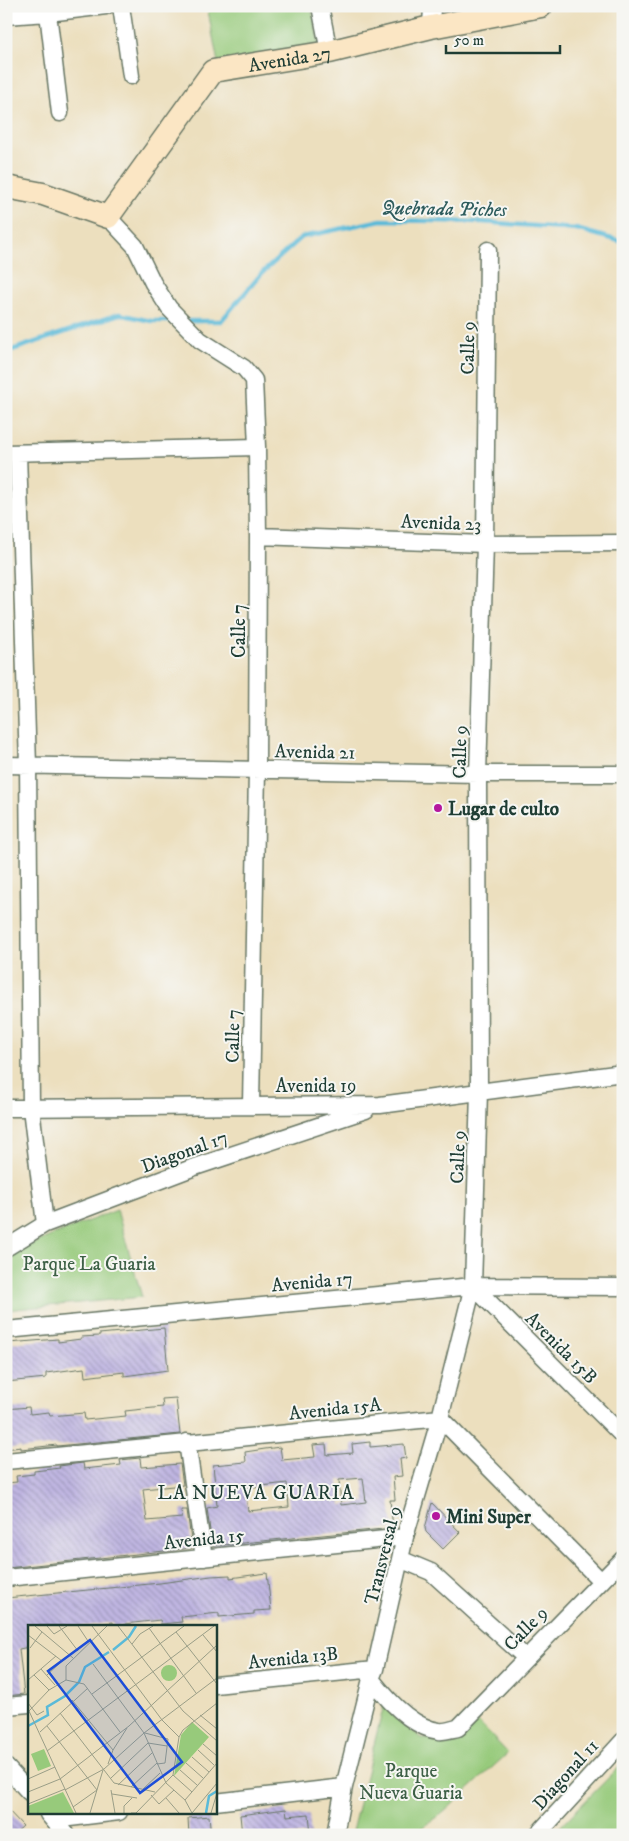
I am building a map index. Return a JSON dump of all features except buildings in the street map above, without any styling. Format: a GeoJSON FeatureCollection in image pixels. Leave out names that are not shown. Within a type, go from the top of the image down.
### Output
{"type":"FeatureCollection","features":[{"type":"Feature","properties":{"kind":"street"},"geometry":{"type":"LineString","coordinates":[[6,16],[106,6]]}},
{"type":"Feature","properties":{"kind":"street"},"geometry":{"type":"LineString","coordinates":[[121,6],[131,76]]}},
{"type":"Feature","properties":{"kind":"street"},"geometry":{"type":"LineString","coordinates":[[320,6],[329,52]]}},
{"type":"Feature","properties":{"kind":"street","name":"Avenida 27"},"geometry":{"type":"LineString","coordinates":[[108,217],[213,71],[329,52],[432,17],[541,6]]}},
{"type":"Feature","properties":{"kind":"street"},"geometry":{"type":"LineString","coordinates":[[48,13],[60,113]]}},
{"type":"Feature","properties":{"kind":"street"},"geometry":{"type":"LineString","coordinates":[[6,187],[43,194],[108,217]]}},
{"type":"Feature","properties":{"kind":"street","name":"Calle 7"},"geometry":{"type":"LineString","coordinates":[[108,217],[135,246],[153,283],[169,308],[200,340],[244,368],[254,380],[258,536],[257,770],[251,1105]]}},
{"type":"Feature","properties":{"kind":"street","name":"Calle 9"},"geometry":{"type":"LineString","coordinates":[[473,1286],[480,1092],[478,774],[485,544],[488,250]]}},
{"type":"Feature","properties":{"kind":"street"},"geometry":{"type":"LineString","coordinates":[[45,1224],[31,1108],[28,765],[12,453],[257,447]]}},
{"type":"Feature","properties":{"kind":"street","name":"Avenida 23"},"geometry":{"type":"LineString","coordinates":[[258,536],[485,544],[623,544]]}},
{"type":"Feature","properties":{"kind":"street","name":"Avenida 21"},"geometry":{"type":"LineString","coordinates":[[6,765],[478,774],[623,774]]}},
{"type":"Feature","properties":{"kind":"street","name":"Avenida 19"},"geometry":{"type":"LineString","coordinates":[[6,1108],[380,1105],[623,1073]]}},
{"type":"Feature","properties":{"kind":"street","name":"Diagonal 17"},"geometry":{"type":"LineString","coordinates":[[6,1248],[45,1224],[192,1168],[380,1105]]}},
{"type":"Feature","properties":{"kind":"street","name":"Avenida 17"},"geometry":{"type":"LineString","coordinates":[[6,1330],[473,1286],[623,1287]]}},
{"type":"Feature","properties":{"kind":"street","name":"Transversal 9"},"geometry":{"type":"LineString","coordinates":[[335,1835],[344,1787],[405,1537],[440,1418],[473,1286]]}},
{"type":"Feature","properties":{"kind":"street","name":"Avenida 15B"},"geometry":{"type":"LineString","coordinates":[[473,1286],[623,1436]]}},
{"type":"Feature","properties":{"kind":"street"},"geometry":{"type":"LineString","coordinates":[[440,1418],[600,1580]]}},
{"type":"Feature","properties":{"kind":"street","name":"Avenida 15A"},"geometry":{"type":"LineString","coordinates":[[6,1461],[440,1418]]}},
{"type":"Feature","properties":{"kind":"street"},"geometry":{"type":"LineString","coordinates":[[187,1442],[204,1558]]}},
{"type":"Feature","properties":{"kind":"street","name":"Avenida 15"},"geometry":{"type":"LineString","coordinates":[[6,1578],[405,1537]]}},
{"type":"Feature","properties":{"kind":"street"},"geometry":{"type":"LineString","coordinates":[[400,1559],[431,1572],[525,1657]]}},
{"type":"Feature","properties":{"kind":"street","name":"Calle 9"},"geometry":{"type":"LineString","coordinates":[[373,1674],[386,1698],[423,1727],[441,1732],[458,1728],[600,1580],[623,1559]]}},
{"type":"Feature","properties":{"kind":"street","name":"Avenida 13B"},"geometry":{"type":"LineString","coordinates":[[216,1685],[373,1674]]}},
{"type":"Feature","properties":{"kind":"street"},"geometry":{"type":"LineString","coordinates":[[6,1706],[28,1704]]}},
{"type":"Feature","properties":{"kind":"street","name":"Diagonal 11"},"geometry":{"type":"LineString","coordinates":[[537,1835],[623,1741]]}},
{"type":"Feature","properties":{"kind":"street"},"geometry":{"type":"LineString","coordinates":[[6,1766],[28,1791]]}},
{"type":"Feature","properties":{"kind":"street"},"geometry":{"type":"LineString","coordinates":[[216,1802],[344,1787]]}},
{"type":"Feature","properties":{"kind":"street"},"geometry":{"type":"LineString","coordinates":[[49,1816],[84,1814]]}},
{"type":"Feature","properties":{"kind":"street"},"geometry":{"type":"LineString","coordinates":[[49,1816],[66,1835]]}},
{"type":"Feature","properties":{"kind":"green space"},"geometry":{"type":"Polygon","coordinates":[[[207,6],[311,6],[319,44],[218,63],[207,6]]]}},
{"type":"Feature","properties":{"kind":"green space","name":"Parque La Guaria"},"geometry":{"type":"Polygon","coordinates":[[[117,1210],[142,1297],[6,1310],[6,1256],[55,1234],[117,1210]]]}},
{"type":"Feature","properties":{"kind":"green space","name":"Parque Nueva Guaria"},"geometry":{"type":"Polygon","coordinates":[[[385,1701],[395,1718],[422,1738],[437,1740],[458,1734],[477,1721],[508,1753],[443,1813],[413,1835],[351,1835],[385,1701]]]}},
{"type":"Feature","properties":{"kind":"green space"},"geometry":{"type":"Polygon","coordinates":[[[623,1763],[623,1835],[552,1835],[623,1763]]]}},
{"type":"Feature","properties":{"kind":"waterway","name":"Quebrada Piches"},"geometry":{"type":"LineString","coordinates":[[189,321],[221,321],[262,273],[302,237],[381,220],[482,222],[576,229],[623,242]]}},
{"type":"Feature","properties":{"kind":"waterway","name":"Quebrada Piches"},"geometry":{"type":"LineString","coordinates":[[6,352],[119,314],[151,321],[176,321]]}},
{"type":"Feature","properties":{"kind":"place","name":"Lugar de culto"},"geometry":{"type":"Point","coordinates":[438,808]}},
{"type":"Feature","properties":{"kind":"place","name":"Mini Super"},"geometry":{"type":"Point","coordinates":[436,1516]}},
{"type":"Feature","properties":{"kind":"district","name":"LA NUEVA GUARIA"},"geometry":{"type":"Point","coordinates":[256,1492]}}]}
